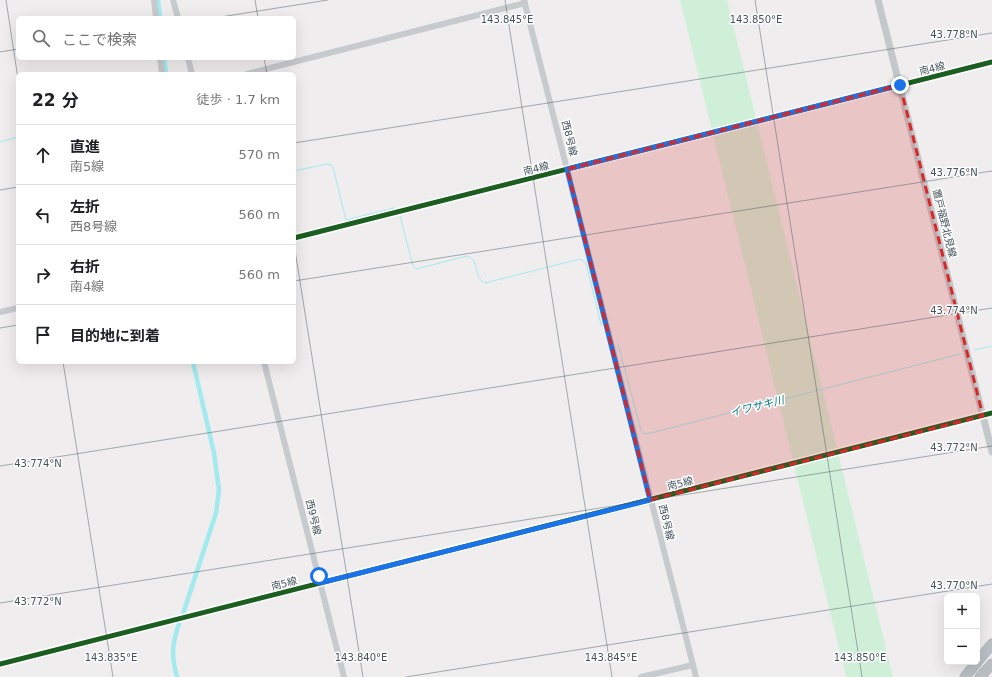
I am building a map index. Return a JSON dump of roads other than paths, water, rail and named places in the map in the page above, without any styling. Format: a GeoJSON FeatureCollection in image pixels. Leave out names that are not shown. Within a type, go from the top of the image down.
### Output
{"type":"FeatureCollection","features":[{"type":"Feature","properties":{"kind":"highway"},"geometry":{"type":"LineString","coordinates":[[980,658],[992,644]]}},
{"type":"Feature","properties":{"kind":"highway"},"geometry":{"type":"LineString","coordinates":[[980,677],[992,664]]}},
{"type":"Feature","properties":{"kind":"highway"},"geometry":{"type":"LineString","coordinates":[[965,677],[975,665]]}},
{"type":"Feature","properties":{"kind":"highway"},"geometry":{"type":"LineString","coordinates":[[988,677],[992,673]]}},
{"type":"Feature","properties":{"kind":"main road","name":"置戸福野北見線"},"geometry":{"type":"LineString","coordinates":[[878,0],[992,452]]}},
{"type":"Feature","properties":{"kind":"street"},"geometry":{"type":"LineString","coordinates":[[154,0],[156,16]]}},
{"type":"Feature","properties":{"kind":"street"},"geometry":{"type":"LineString","coordinates":[[173,0],[177,16]]}},
{"type":"Feature","properties":{"kind":"street"},"geometry":{"type":"LineString","coordinates":[[255,72],[525,2]]}},
{"type":"Feature","properties":{"kind":"street","name":"西8号線"},"geometry":{"type":"LineString","coordinates":[[525,2],[696,677]]}},
{"type":"Feature","properties":{"kind":"street"},"geometry":{"type":"LineString","coordinates":[[160,60],[162,72]]}},
{"type":"Feature","properties":{"kind":"street"},"geometry":{"type":"LineString","coordinates":[[188,60],[192,72]]}},
{"type":"Feature","properties":{"kind":"street","name":"南4線"},"geometry":{"type":"LineString","coordinates":[[296,237],[992,62]]}},
{"type":"Feature","properties":{"kind":"street"},"geometry":{"type":"LineString","coordinates":[[0,312],[16,308]]}},
{"type":"Feature","properties":{"kind":"street","name":"西9号線"},"geometry":{"type":"LineString","coordinates":[[265,364],[344,677]]}},
{"type":"Feature","properties":{"kind":"street","name":"南5線"},"geometry":{"type":"LineString","coordinates":[[0,664],[992,413]]}},
{"type":"Feature","properties":{"kind":"street"},"geometry":{"type":"LineString","coordinates":[[641,677],[693,665]]}},
{"type":"Feature","properties":{"kind":"waterway"},"geometry":{"type":"LineString","coordinates":[[158,0],[160,16]]}},
{"type":"Feature","properties":{"kind":"waterway"},"geometry":{"type":"LineString","coordinates":[[164,60],[166,72]]}},
{"type":"Feature","properties":{"kind":"waterway","name":"イワサキ川"},"geometry":{"type":"LineString","coordinates":[[0,142],[16,138]]}},
{"type":"Feature","properties":{"kind":"waterway","name":"イワサキ川"},"geometry":{"type":"LineString","coordinates":[[296,171],[327,164],[331,165],[333,167],[346,220],[394,208]]}},
{"type":"Feature","properties":{"kind":"waterway","name":"イワサキ川"},"geometry":{"type":"LineString","coordinates":[[400,216],[413,266],[416,269],[467,256],[474,260],[479,277],[481,281],[485,283],[580,259],[586,263],[601,325]]}},
{"type":"Feature","properties":{"kind":"waterway","name":"イワサキ川"},"geometry":{"type":"LineString","coordinates":[[618,344],[641,430],[643,433],[647,434],[960,354]]}},
{"type":"Feature","properties":{"kind":"waterway","name":"イワサキ川"},"geometry":{"type":"LineString","coordinates":[[975,350],[992,346]]}},
{"type":"Feature","properties":{"kind":"waterway"},"geometry":{"type":"LineString","coordinates":[[183,614],[216,513],[219,490],[214,453],[193,364]]}},
{"type":"Feature","properties":{"kind":"waterway"},"geometry":{"type":"LineString","coordinates":[[177,677],[173,650],[179,624]]}}]}
